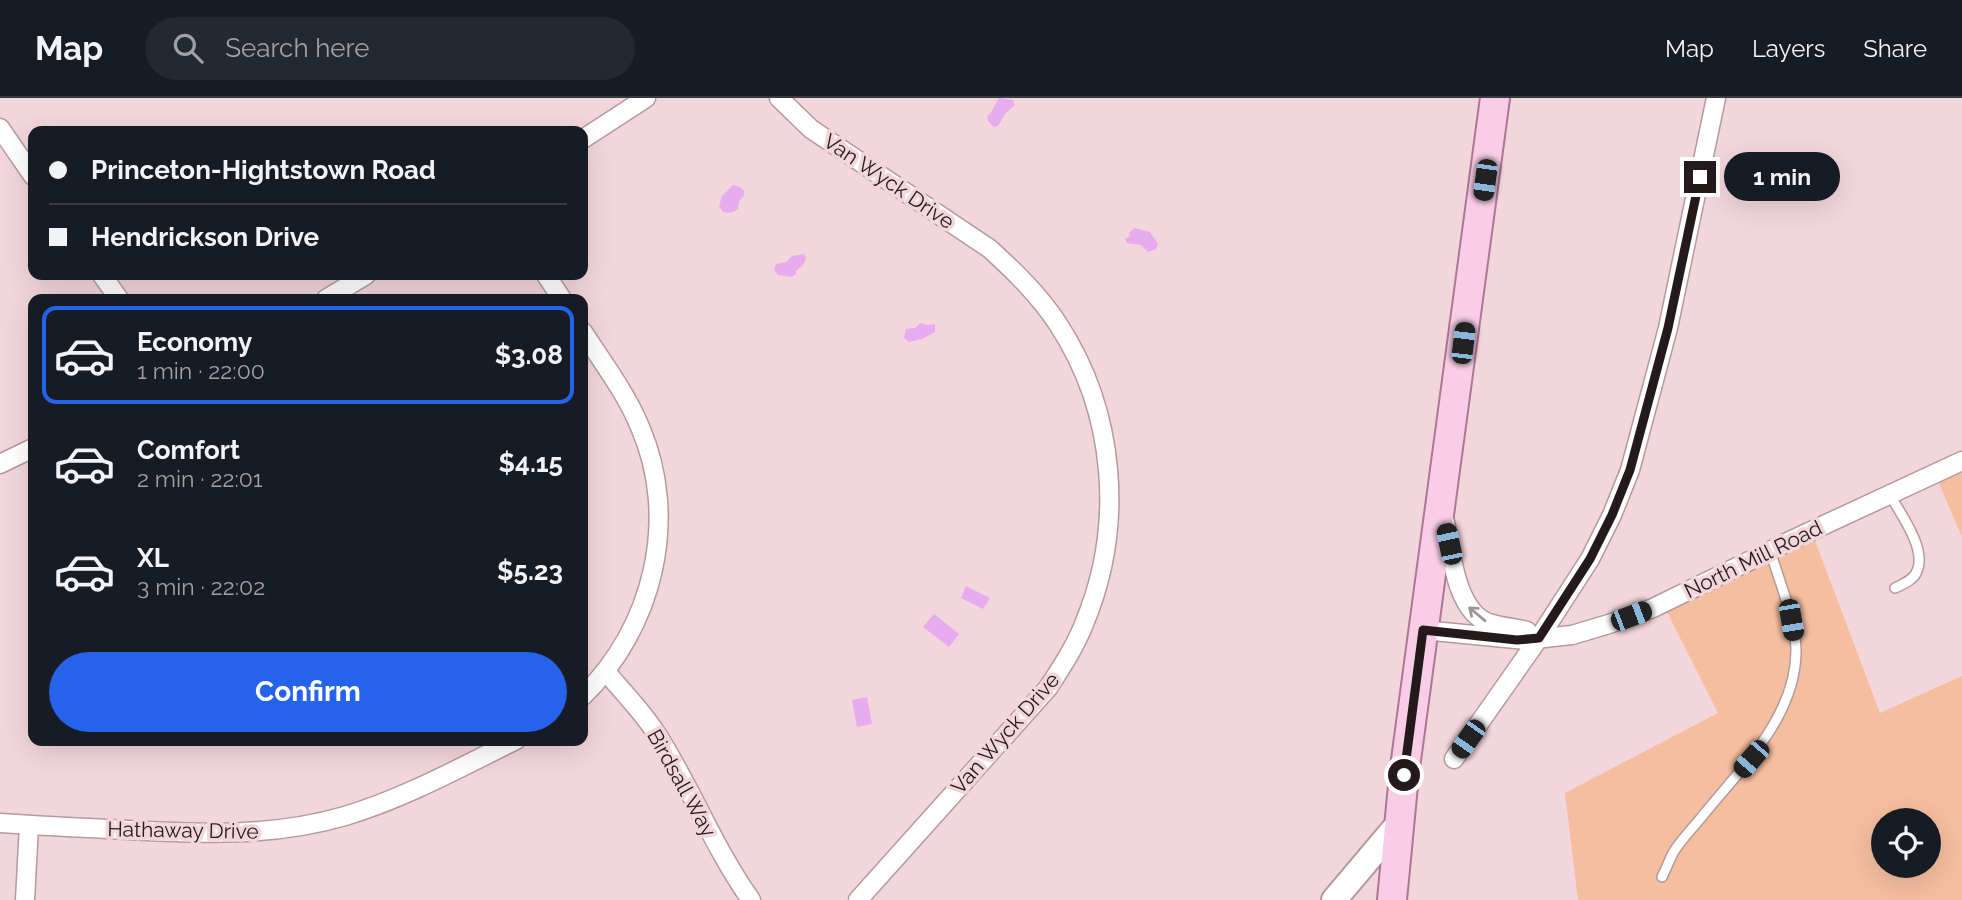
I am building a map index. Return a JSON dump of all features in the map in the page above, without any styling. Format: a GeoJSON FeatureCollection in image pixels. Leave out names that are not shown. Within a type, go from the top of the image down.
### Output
{"type":"FeatureCollection","features":[{"type":"Feature","properties":{"kind":"main road"},"geometry":{"type":"LineString","coordinates":[[1392,900],[1423,630],[1495,98]]}},
{"type":"Feature","properties":{"kind":"main road"},"geometry":{"type":"LineString","coordinates":[[1334,900],[1399,823]]}},
{"type":"Feature","properties":{"kind":"street"},"geometry":{"type":"LineString","coordinates":[[588,136],[646,98]]}},
{"type":"Feature","properties":{"kind":"street","name":"Van Wyck Drive"},"geometry":{"type":"LineString","coordinates":[[779,98],[811,129],[990,249],[1037,296],[1057,323],[1088,382],[1099,414],[1110,479],[1110,518],[1105,557],[1088,615],[1066,661],[1048,688],[858,900]]}},
{"type":"Feature","properties":{"kind":"street"},"geometry":{"type":"LineString","coordinates":[[1454,759],[1539,638],[1590,559],[1630,470],[1668,328],[1716,98]]}},
{"type":"Feature","properties":{"kind":"street"},"geometry":{"type":"LineString","coordinates":[[0,128],[28,169]]}},
{"type":"Feature","properties":{"kind":"street"},"geometry":{"type":"LineString","coordinates":[[334,294],[358,280]]}},
{"type":"Feature","properties":{"kind":"street"},"geometry":{"type":"LineString","coordinates":[[588,340],[629,402],[641,429],[652,461],[659,524],[652,579],[641,611],[606,672],[588,691]]}},
{"type":"Feature","properties":{"kind":"street"},"geometry":{"type":"LineString","coordinates":[[0,464],[28,450]]}},
{"type":"Feature","properties":{"kind":"street","name":"North Mill Road"},"geometry":{"type":"LineString","coordinates":[[1423,630],[1517,640],[1572,635],[1609,624],[1653,608],[1770,550],[1962,461]]}},
{"type":"Feature","properties":{"kind":"street","name":"North Mill Road"},"geometry":{"type":"LineString","coordinates":[[1441,506],[1453,562],[1466,604],[1480,619],[1527,631],[1539,638]]}},
{"type":"Feature","properties":{"kind":"street","name":"Birdsall Way"},"geometry":{"type":"LineString","coordinates":[[606,672],[638,708],[661,740],[719,849],[751,900]]}},
{"type":"Feature","properties":{"kind":"street","name":"Hathaway Drive"},"geometry":{"type":"LineString","coordinates":[[0,823],[226,834],[307,825],[392,799],[503,746]]}},
{"type":"Feature","properties":{"kind":"street"},"geometry":{"type":"LineString","coordinates":[[25,900],[29,825]]}},
{"type":"Feature","properties":{"kind":"lane"},"geometry":{"type":"LineString","coordinates":[[1890,495],[1912,534],[1919,556],[1914,577],[1895,588]]}},
{"type":"Feature","properties":{"kind":"lane"},"geometry":{"type":"LineString","coordinates":[[1662,877],[1674,851],[1751,759],[1785,703],[1794,677],[1796,648],[1791,620],[1770,550]]}},
{"type":"Feature","properties":{"kind":"shaded area"},"geometry":{"type":"Polygon","coordinates":[[[999,98],[1013,100],[1015,105],[1005,114],[998,126],[994,127],[987,116],[999,98]]]}},
{"type":"Feature","properties":{"kind":"shaded area"},"geometry":{"type":"Polygon","coordinates":[[[733,185],[740,187],[744,195],[738,209],[730,213],[723,212],[719,206],[722,196],[733,185]]]}},
{"type":"Feature","properties":{"kind":"shaded area"},"geometry":{"type":"Polygon","coordinates":[[[1134,228],[1150,232],[1158,244],[1156,249],[1148,252],[1141,245],[1127,243],[1125,239],[1134,228]]]}},
{"type":"Feature","properties":{"kind":"shaded area"},"geometry":{"type":"Polygon","coordinates":[[[804,254],[806,258],[803,265],[791,277],[778,275],[774,270],[776,264],[786,262],[792,256],[804,254]]]}},
{"type":"Feature","properties":{"kind":"shaded area"},"geometry":{"type":"Polygon","coordinates":[[[921,323],[935,324],[935,332],[909,342],[904,338],[906,329],[915,328],[921,323]]]}},
{"type":"Feature","properties":{"kind":"shaded area"},"geometry":{"type":"Polygon","coordinates":[[[1962,460],[1962,537],[1935,474],[1962,460]]]}},
{"type":"Feature","properties":{"kind":"shaded area"},"geometry":{"type":"Polygon","coordinates":[[[1812,533],[1880,713],[1962,676],[1962,900],[1578,900],[1565,793],[1718,713],[1662,602],[1812,533]]]}},
{"type":"Feature","properties":{"kind":"shaded area"},"geometry":{"type":"Polygon","coordinates":[[[966,586],[990,598],[983,609],[961,598],[966,586]]]}},
{"type":"Feature","properties":{"kind":"shaded area"},"geometry":{"type":"Polygon","coordinates":[[[934,614],[959,634],[949,647],[923,627],[934,614]]]}},
{"type":"Feature","properties":{"kind":"shaded area"},"geometry":{"type":"Polygon","coordinates":[[[867,697],[872,724],[857,727],[852,700],[867,697]]]}},
{"type":"Feature","properties":{"kind":"route"},"geometry":{"type":"LineString","coordinates":[[1404,775],[1423,630],[1517,640],[1539,638],[1590,559],[1612,515],[1630,470],[1668,328],[1700,177]]}}]}
